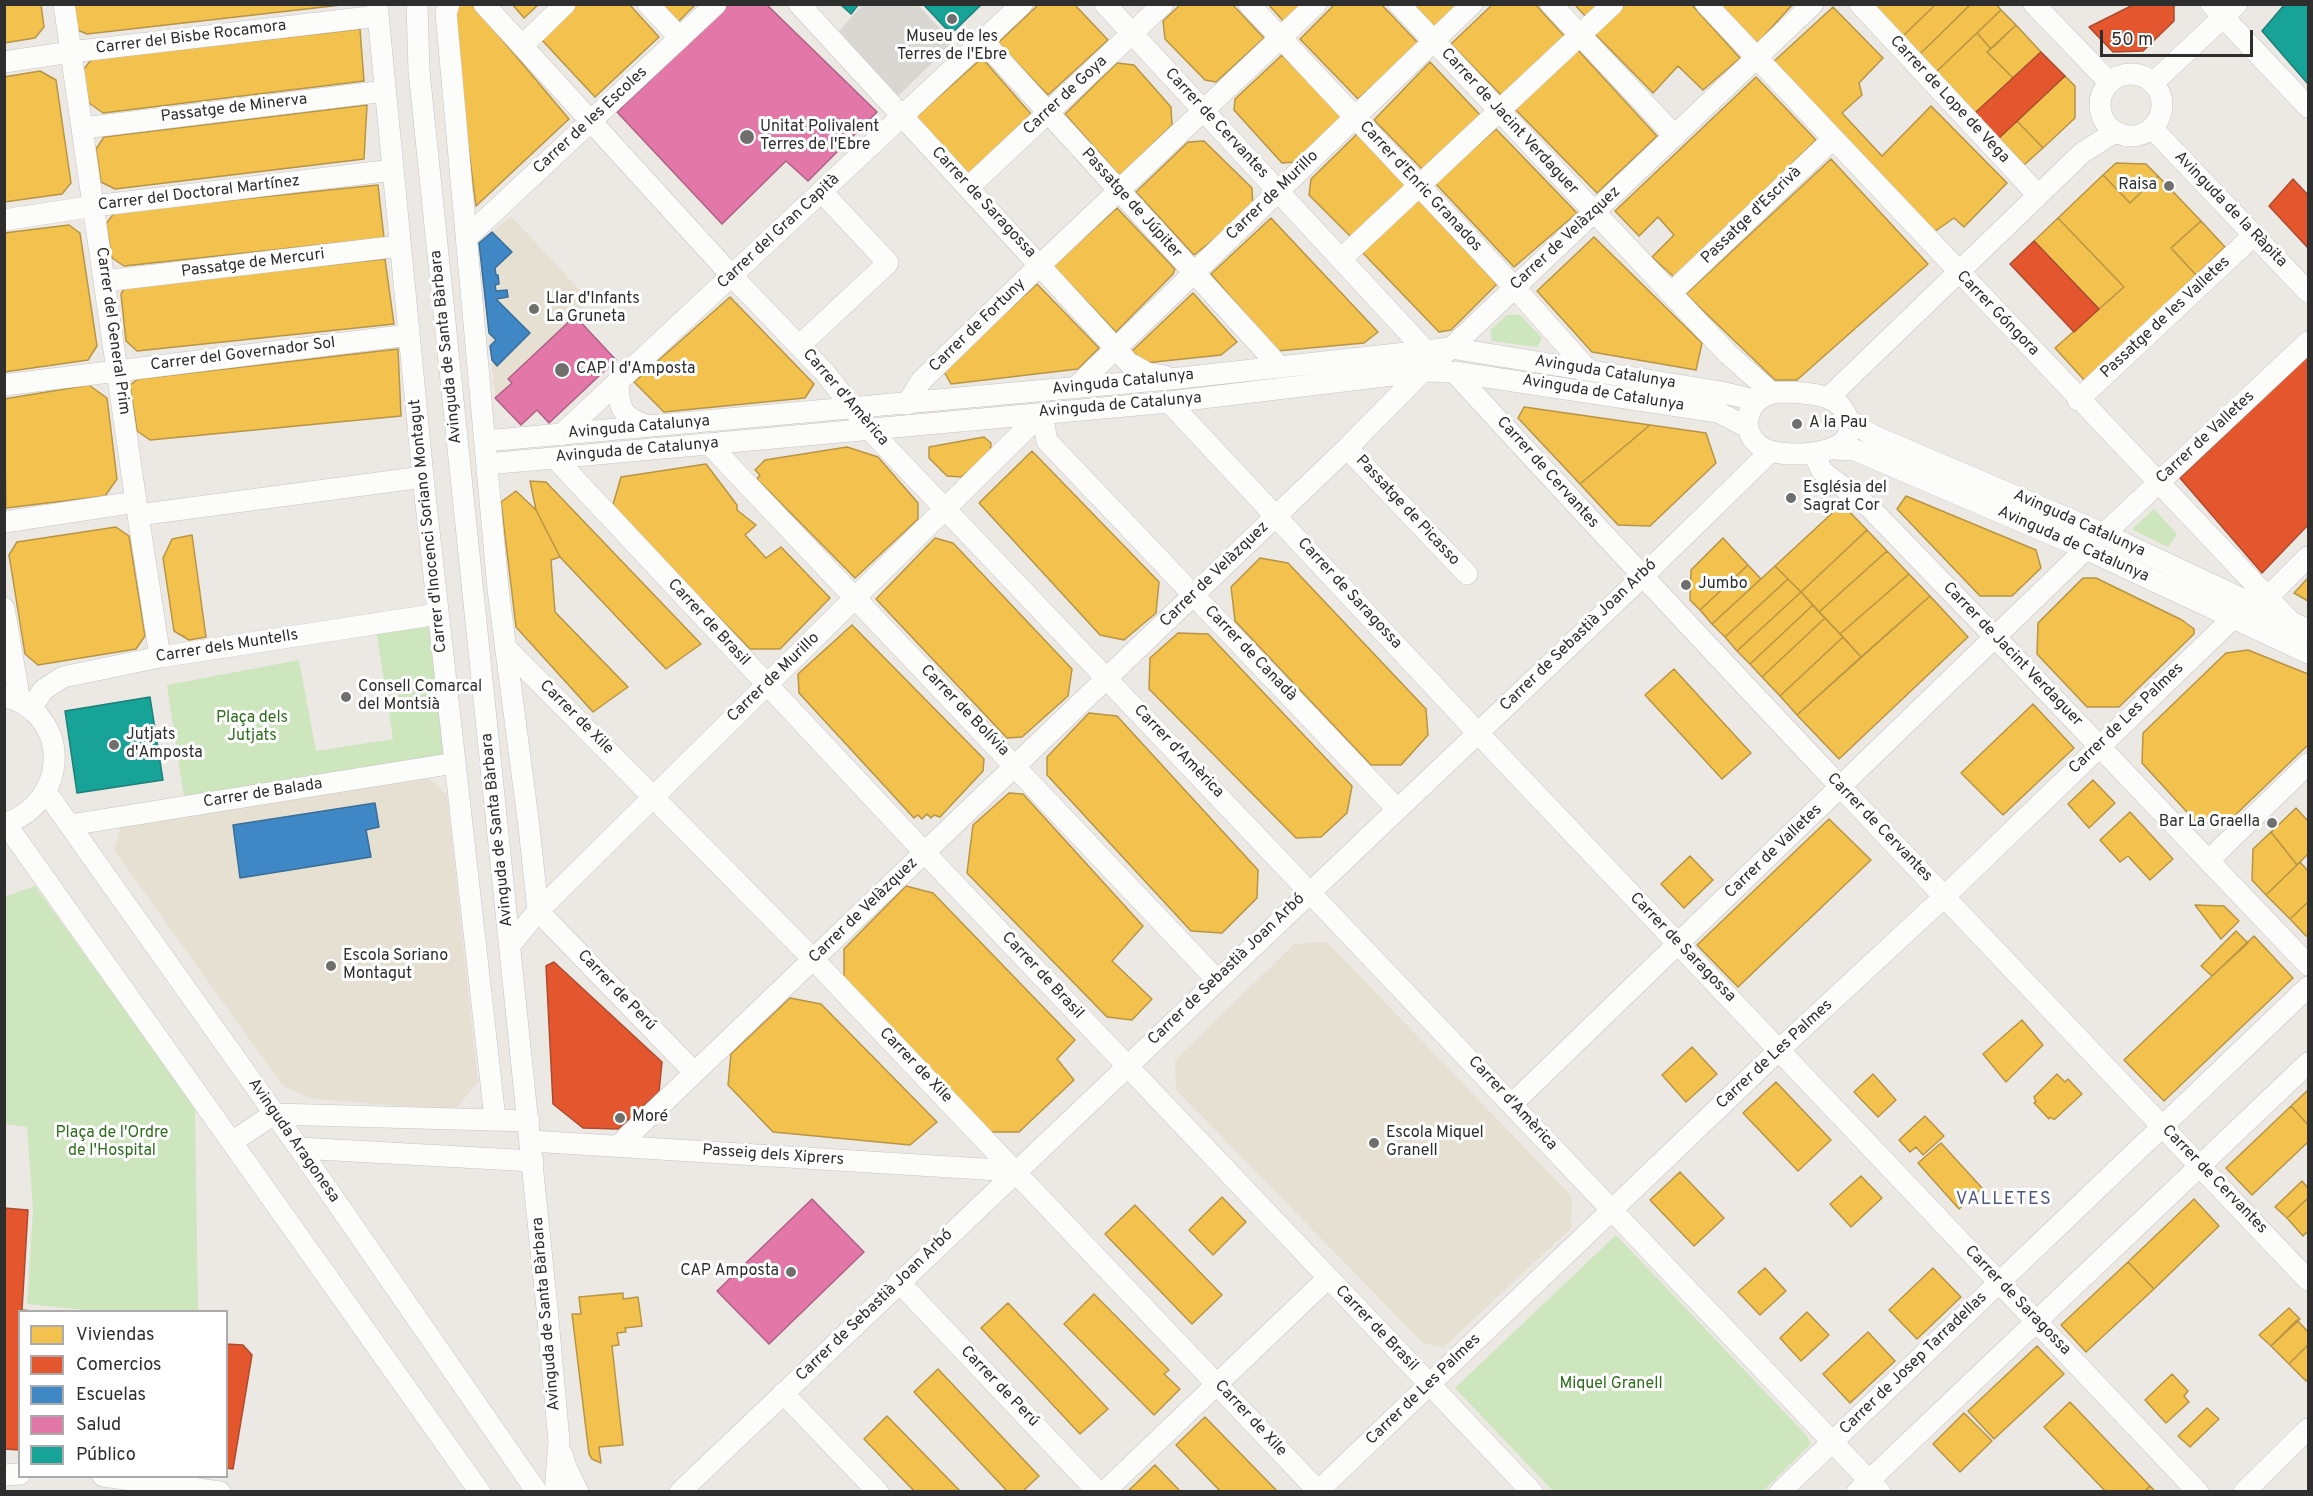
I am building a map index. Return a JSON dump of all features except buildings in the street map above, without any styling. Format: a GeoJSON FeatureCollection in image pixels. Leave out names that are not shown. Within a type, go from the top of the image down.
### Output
{"type":"FeatureCollection","features":[{"type":"Feature","properties":{"kind":"street","name":"Carrer del General Prim"},"geometry":{"type":"LineString","coordinates":[[64,4],[160,657]]}},
{"type":"Feature","properties":{"kind":"street","name":"Avinguda de Santa Bàrbara"},"geometry":{"type":"LineString","coordinates":[[417,4],[421,93],[531,1141],[559,1441],[566,1467],[578,1491]]}},
{"type":"Feature","properties":{"kind":"street","name":"Avinguda de Santa Bàrbara"},"geometry":{"type":"LineString","coordinates":[[449,4],[446,13],[498,589],[528,816],[537,911]]}},
{"type":"Feature","properties":{"kind":"street","name":"Carrer d'Amèrica"},"geometry":{"type":"LineString","coordinates":[[484,4],[732,276],[826,374],[870,430],[1832,1441],[1868,1488]]}},
{"type":"Feature","properties":{"kind":"street"},"geometry":{"type":"LineString","coordinates":[[522,46],[565,4]]}},
{"type":"Feature","properties":{"kind":"street"},"geometry":{"type":"LineString","coordinates":[[648,4],[680,38]]}},
{"type":"Feature","properties":{"kind":"street","name":"Carrer de les Escoles"},"geometry":{"type":"LineString","coordinates":[[467,237],[716,4]]}},
{"type":"Feature","properties":{"kind":"street","name":"Carrer de Saragossa"},"geometry":{"type":"LineString","coordinates":[[799,4],[1130,363],[1147,373],[1180,378]]}},
{"type":"Feature","properties":{"kind":"street","name":"Carrer del Gran Capità"},"geometry":{"type":"LineString","coordinates":[[561,435],[1022,4]]}},
{"type":"Feature","properties":{"kind":"street","name":"Carrer de Cervantes"},"geometry":{"type":"LineString","coordinates":[[1105,4],[1424,349]]}},
{"type":"Feature","properties":{"kind":"street","name":"Carrer de Goya"},"geometry":{"type":"LineString","coordinates":[[969,187],[1163,4]]}},
{"type":"Feature","properties":{"kind":"street","name":"Carrer d'Enric Granados"},"geometry":{"type":"LineString","coordinates":[[1249,4],[1515,288],[1588,370]]}},
{"type":"Feature","properties":{"kind":"street","name":"Carrer de Fortuny"},"geometry":{"type":"LineString","coordinates":[[907,404],[921,381],[1316,4]]}},
{"type":"Feature","properties":{"kind":"street","name":"Carrer de Jacint Verdaguer"},"geometry":{"type":"LineString","coordinates":[[1399,4],[1728,354],[1765,397]]}},
{"type":"Feature","properties":{"kind":"street","name":"Carrer de Murillo"},"geometry":{"type":"LineString","coordinates":[[1075,388],[1472,4]]}},
{"type":"Feature","properties":{"kind":"street"},"geometry":{"type":"LineString","coordinates":[[1551,4],[1675,136]]}},
{"type":"Feature","properties":{"kind":"street"},"geometry":{"type":"LineString","coordinates":[[1341,260],[1613,4]]}},
{"type":"Feature","properties":{"kind":"street","name":"Carrer Góngora"},"geometry":{"type":"LineString","coordinates":[[1706,4],[2157,482],[2263,602],[2299,625]]}},
{"type":"Feature","properties":{"kind":"street","name":"Carrer de Velàzquez"},"geometry":{"type":"LineString","coordinates":[[618,1146],[1347,448],[1422,372],[1515,288],[1813,4]]}},
{"type":"Feature","properties":{"kind":"street","name":"Carrer de Lope de Vega"},"geometry":{"type":"LineString","coordinates":[[1860,4],[2038,195]]}},
{"type":"Feature","properties":{"kind":"street"},"geometry":{"type":"LineString","coordinates":[[2034,4],[2109,82]]}},
{"type":"Feature","properties":{"kind":"street"},"geometry":{"type":"LineString","coordinates":[[2153,83],[2224,9],[2308,107]]}},
{"type":"Feature","properties":{"kind":"street","name":"Carrer del Bisbe Rocamora"},"geometry":{"type":"LineString","coordinates":[[4,62],[378,10]]}},
{"type":"Feature","properties":{"kind":"street","name":"Carrer d'Inocenci Soriano Montagut"},"geometry":{"type":"LineString","coordinates":[[378,10],[423,477],[495,1119]]}},
{"type":"Feature","properties":{"kind":"street","name":"Passatge de Júpiter"},"geometry":{"type":"LineString","coordinates":[[982,41],[1279,366]]}},
{"type":"Feature","properties":{"kind":"street"},"geometry":{"type":"LineString","coordinates":[[2126,74],[2145,77],[2153,83],[2162,101],[2158,121],[2151,128],[2134,136],[2124,136],[2115,132],[2102,119],[2099,100],[2109,82],[2126,74]]}},
{"type":"Feature","properties":{"kind":"street","name":"Passatge de Minerva"},"geometry":{"type":"LineString","coordinates":[[82,128],[386,91]]}},
{"type":"Feature","properties":{"kind":"street"},"geometry":{"type":"LineString","coordinates":[[2082,153],[2100,110]]}},
{"type":"Feature","properties":{"kind":"street","name":"Avinguda de la Ràpita"},"geometry":{"type":"LineString","coordinates":[[2151,128],[2308,292]]}},
{"type":"Feature","properties":{"kind":"street"},"geometry":{"type":"LineString","coordinates":[[1828,398],[2082,153],[2115,132]]}},
{"type":"Feature","properties":{"kind":"street","name":"Passatge d'Escrivà"},"geometry":{"type":"LineString","coordinates":[[1671,293],[1833,139]]}},
{"type":"Feature","properties":{"kind":"street","name":"Carrer del Doctoral Martínez"},"geometry":{"type":"LineString","coordinates":[[4,220],[94,206],[393,170]]}},
{"type":"Feature","properties":{"kind":"street"},"geometry":{"type":"LineString","coordinates":[[799,346],[888,263],[822,192]]}},
{"type":"Feature","properties":{"kind":"street","name":"Passatge de les Valletes"},"geometry":{"type":"LineString","coordinates":[[2078,400],[2253,236]]}},
{"type":"Feature","properties":{"kind":"street","name":"Passatge de Mercuri"},"geometry":{"type":"LineString","coordinates":[[105,281],[400,246]]}},
{"type":"Feature","properties":{"kind":"street","name":"Carrer del Governador Sol"},"geometry":{"type":"LineString","coordinates":[[4,385],[409,335]]}},
{"type":"Feature","properties":{"kind":"street","name":"Carrer de Valletes"},"geometry":{"type":"LineString","coordinates":[[2104,534],[2308,342]]}},
{"type":"Feature","properties":{"kind":"street","name":"Avinguda Catalunya"},"geometry":{"type":"LineString","coordinates":[[485,441],[1180,378],[1424,349],[1450,348],[1721,392],[1765,397]]}},
{"type":"Feature","properties":{"kind":"street","name":"Avinguda de Catalunya"},"geometry":{"type":"LineString","coordinates":[[487,464],[1169,402],[1422,372],[1454,372],[1718,412],[1747,428]]}},
{"type":"Feature","properties":{"kind":"street","name":"Carrer de Cervantes"},"geometry":{"type":"LineString","coordinates":[[1454,372],[1840,788],[2308,1280]]}},
{"type":"Feature","properties":{"kind":"street"},"geometry":{"type":"LineString","coordinates":[[618,382],[619,403],[626,415],[634,421],[655,427]]}},
{"type":"Feature","properties":{"kind":"street"},"geometry":{"type":"LineString","coordinates":[[1800,393],[1828,398],[1838,402],[1845,410],[1848,435],[1843,443],[1824,451],[1764,449],[1751,437],[1747,428],[1747,417],[1752,406],[1765,397],[1800,393]]}},
{"type":"Feature","properties":{"kind":"street","name":"Carrer de Saragossa"},"geometry":{"type":"LineString","coordinates":[[1169,402],[1478,733],[2198,1491]]}},
{"type":"Feature","properties":{"kind":"street","name":"Carrer de Murillo"},"geometry":{"type":"LineString","coordinates":[[510,945],[537,911],[1042,413]]}},
{"type":"Feature","properties":{"kind":"street","name":"Carrer de Canadà"},"geometry":{"type":"LineString","coordinates":[[1042,413],[1047,441],[1397,809]]}},
{"type":"Feature","properties":{"kind":"street","name":"Avinguda Catalunya"},"geometry":{"type":"LineString","coordinates":[[1848,420],[1874,436],[2263,602]]}},
{"type":"Feature","properties":{"kind":"street","name":"Carrer de Bolívia"},"geometry":{"type":"LineString","coordinates":[[709,444],[1217,980]]}},
{"type":"Feature","properties":{"kind":"street","name":"Passatge de Picasso"},"geometry":{"type":"LineString","coordinates":[[1347,448],[1467,574]]}},
{"type":"Feature","properties":{"kind":"street","name":"Avinguda de Catalunya"},"geometry":{"type":"LineString","coordinates":[[1824,451],[1855,450],[2086,549],[2308,653]]}},
{"type":"Feature","properties":{"kind":"street","name":"Carrer de Sebastià Joan Arbó"},"geometry":{"type":"LineString","coordinates":[[681,1491],[1642,577],[1771,451]]}},
{"type":"Feature","properties":{"kind":"street","name":"Carrer de Jacint Verdaguer"},"geometry":{"type":"LineString","coordinates":[[1824,451],[1822,471],[1870,508],[2308,965]]}},
{"type":"Feature","properties":{"kind":"street","name":"Carrer de Brasil"},"geometry":{"type":"LineString","coordinates":[[555,458],[1126,1066],[1532,1491]]}},
{"type":"Feature","properties":{"kind":"street"},"geometry":{"type":"LineString","coordinates":[[4,522],[423,477]]}},
{"type":"Feature","properties":{"kind":"street","name":"Carrer de Valletes"},"geometry":{"type":"LineString","coordinates":[[1512,1104],[2086,549]]}},
{"type":"Feature","properties":{"kind":"street"},"geometry":{"type":"LineString","coordinates":[[2263,602],[2308,557]]}},
{"type":"Feature","properties":{"kind":"street"},"geometry":{"type":"LineString","coordinates":[[4,608],[19,702],[46,726],[54,748],[54,770],[46,792],[27,813],[5,824],[480,1491]]}},
{"type":"Feature","properties":{"kind":"street","name":"Carrer dels Muntells"},"geometry":{"type":"LineString","coordinates":[[19,702],[43,690],[63,676],[160,657],[438,614]]}},
{"type":"Feature","properties":{"kind":"street","name":"Carrer de Les Palmes"},"geometry":{"type":"LineString","coordinates":[[1318,1491],[1779,1050],[1944,897],[2233,618]]}},
{"type":"Feature","properties":{"kind":"street","name":"Carrer de Xile"},"geometry":{"type":"LineString","coordinates":[[505,647],[813,959],[1318,1491]]}},
{"type":"Feature","properties":{"kind":"street","name":"Carrer de Balada"},"geometry":{"type":"LineString","coordinates":[[70,825],[455,763]]}},
{"type":"Feature","properties":{"kind":"street"},"geometry":{"type":"LineString","coordinates":[[2209,861],[2308,764]]}},
{"type":"Feature","properties":{"kind":"street","name":"Avinguda Aragonesa"},"geometry":{"type":"LineString","coordinates":[[46,792],[299,1148],[537,1491]]}},
{"type":"Feature","properties":{"kind":"street","name":"Carrer de Perú"},"geometry":{"type":"LineString","coordinates":[[537,911],[694,1072]]}},
{"type":"Feature","properties":{"kind":"street"},"geometry":{"type":"LineString","coordinates":[[476,950],[510,945]]}},
{"type":"Feature","properties":{"kind":"street","name":"Carrer de Josep Tarradellas"},"geometry":{"type":"LineString","coordinates":[[1780,1491],[2308,987]]}},
{"type":"Feature","properties":{"kind":"street"},"geometry":{"type":"LineString","coordinates":[[1868,1488],[2037,1321],[2308,1064]]}},
{"type":"Feature","properties":{"kind":"street"},"geometry":{"type":"LineString","coordinates":[[232,1142],[274,1114]]}},
{"type":"Feature","properties":{"kind":"street","name":"Passeig dels Xiprers"},"geometry":{"type":"LineString","coordinates":[[274,1114],[495,1119],[531,1141]]}},
{"type":"Feature","properties":{"kind":"street","name":"Passeig dels Xiprers"},"geometry":{"type":"LineString","coordinates":[[299,1148],[531,1141],[1016,1171]]}},
{"type":"Feature","properties":{"kind":"street"},"geometry":{"type":"LineString","coordinates":[[1104,1491],[1328,1278]]}},
{"type":"Feature","properties":{"kind":"street","name":"Carrer de Perú"},"geometry":{"type":"LineString","coordinates":[[899,1282],[1098,1491]]}},
{"type":"Feature","properties":{"kind":"street"},"geometry":{"type":"LineString","coordinates":[[783,1394],[878,1491]]}},
{"type":"Feature","properties":{"kind":"street"},"geometry":{"type":"LineString","coordinates":[[2244,1491],[2308,1430]]}},
{"type":"Feature","properties":{"kind":"street","name":"Avinguda de Santa Bàrbara"},"geometry":{"type":"LineString","coordinates":[[555,1491],[559,1441]]}},
{"type":"Feature","properties":{"kind":"street"},"geometry":{"type":"LineString","coordinates":[[116,1478],[194,1490],[220,1491]]}},
{"type":"Feature","properties":{"kind":"shaded area"},"geometry":{"type":"Polygon","coordinates":[[[862,5],[918,5],[953,43],[898,96],[839,31],[862,5]]]}},
{"type":"Feature","properties":{"kind":"shaded area","name":"Llar d'Infants La Gruneta"},"geometry":{"type":"Polygon","coordinates":[[[511,216],[590,301],[508,379],[512,383],[495,398],[479,243],[511,216]]]}},
{"type":"Feature","properties":{"kind":"shaded area","name":"Escola Soriano Montagut"},"geometry":{"type":"Polygon","coordinates":[[[426,776],[447,795],[478,1082],[455,1110],[313,1099],[283,1086],[114,850],[122,821],[426,776]]]}},
{"type":"Feature","properties":{"kind":"shaded area","name":"Escola Miquel Granell"},"geometry":{"type":"Polygon","coordinates":[[[1327,942],[1572,1197],[1571,1228],[1443,1348],[1423,1343],[1176,1090],[1175,1060],[1294,944],[1327,942]]]}},
{"type":"Feature","properties":{"kind":"green space"},"geometry":{"type":"Polygon","coordinates":[[[1507,315],[1520,315],[1542,338],[1537,347],[1492,341],[1490,330],[1507,315]]]}},
{"type":"Feature","properties":{"kind":"green space"},"geometry":{"type":"Polygon","coordinates":[[[2154,509],[2177,534],[2168,547],[2133,530],[2154,509]]]}},
{"type":"Feature","properties":{"kind":"green space","name":"Plaça dels Jutjats"},"geometry":{"type":"Polygon","coordinates":[[[435,619],[451,757],[184,797],[167,685],[299,660],[316,751],[393,739],[376,629],[435,619]]]}},
{"type":"Feature","properties":{"kind":"green space","name":"Plaça de l'Ordre de l'Hospital"},"geometry":{"type":"Polygon","coordinates":[[[35,886],[195,1107],[198,1310],[86,1310],[27,1304],[33,1210],[27,1127],[5,1124],[4,897],[35,886]]]}},
{"type":"Feature","properties":{"kind":"green space","name":"Miquel Granell"},"geometry":{"type":"Polygon","coordinates":[[[1616,1235],[1807,1436],[1811,1444],[1763,1491],[1553,1491],[1455,1388],[1616,1235]]]}},
{"type":"Feature","properties":{"kind":"place","name":"Museu de les Terres de l'Ebre"},"geometry":{"type":"Point","coordinates":[952,19]}},
{"type":"Feature","properties":{"kind":"place","name":"Unitat Polivalent Terres de l'Ebre"},"geometry":{"type":"Point","coordinates":[747,137]}},
{"type":"Feature","properties":{"kind":"place","name":"Raisa"},"geometry":{"type":"Point","coordinates":[2169,186]}},
{"type":"Feature","properties":{"kind":"place","name":"Llar d'Infants La Gruneta"},"geometry":{"type":"Point","coordinates":[534,309]}},
{"type":"Feature","properties":{"kind":"place","name":"CAP I d'Amposta"},"geometry":{"type":"Point","coordinates":[562,370]}},
{"type":"Feature","properties":{"kind":"place","name":"A la Pau"},"geometry":{"type":"Point","coordinates":[1797,424]}},
{"type":"Feature","properties":{"kind":"place","name":"Església del Sagrat Cor"},"geometry":{"type":"Point","coordinates":[1791,498]}},
{"type":"Feature","properties":{"kind":"place","name":"Jumbo"},"geometry":{"type":"Point","coordinates":[1686,585]}},
{"type":"Feature","properties":{"kind":"place","name":"Consell Comarcal del Montsià"},"geometry":{"type":"Point","coordinates":[346,697]}},
{"type":"Feature","properties":{"kind":"place","name":"Jutjats d'Amposta"},"geometry":{"type":"Point","coordinates":[114,745]}},
{"type":"Feature","properties":{"kind":"place","name":"Bar La Graella"},"geometry":{"type":"Point","coordinates":[2272,823]}},
{"type":"Feature","properties":{"kind":"place","name":"Escola Soriano Montagut"},"geometry":{"type":"Point","coordinates":[331,966]}},
{"type":"Feature","properties":{"kind":"place","name":"Moré"},"geometry":{"type":"Point","coordinates":[620,1118]}},
{"type":"Feature","properties":{"kind":"place","name":"Escola Miquel Granell"},"geometry":{"type":"Point","coordinates":[1374,1143]}},
{"type":"Feature","properties":{"kind":"place","name":"CAP Amposta"},"geometry":{"type":"Point","coordinates":[791,1272]}},
{"type":"Feature","properties":{"kind":"district","name":"VALLETES"},"geometry":{"type":"Point","coordinates":[2004,1200]}}]}
